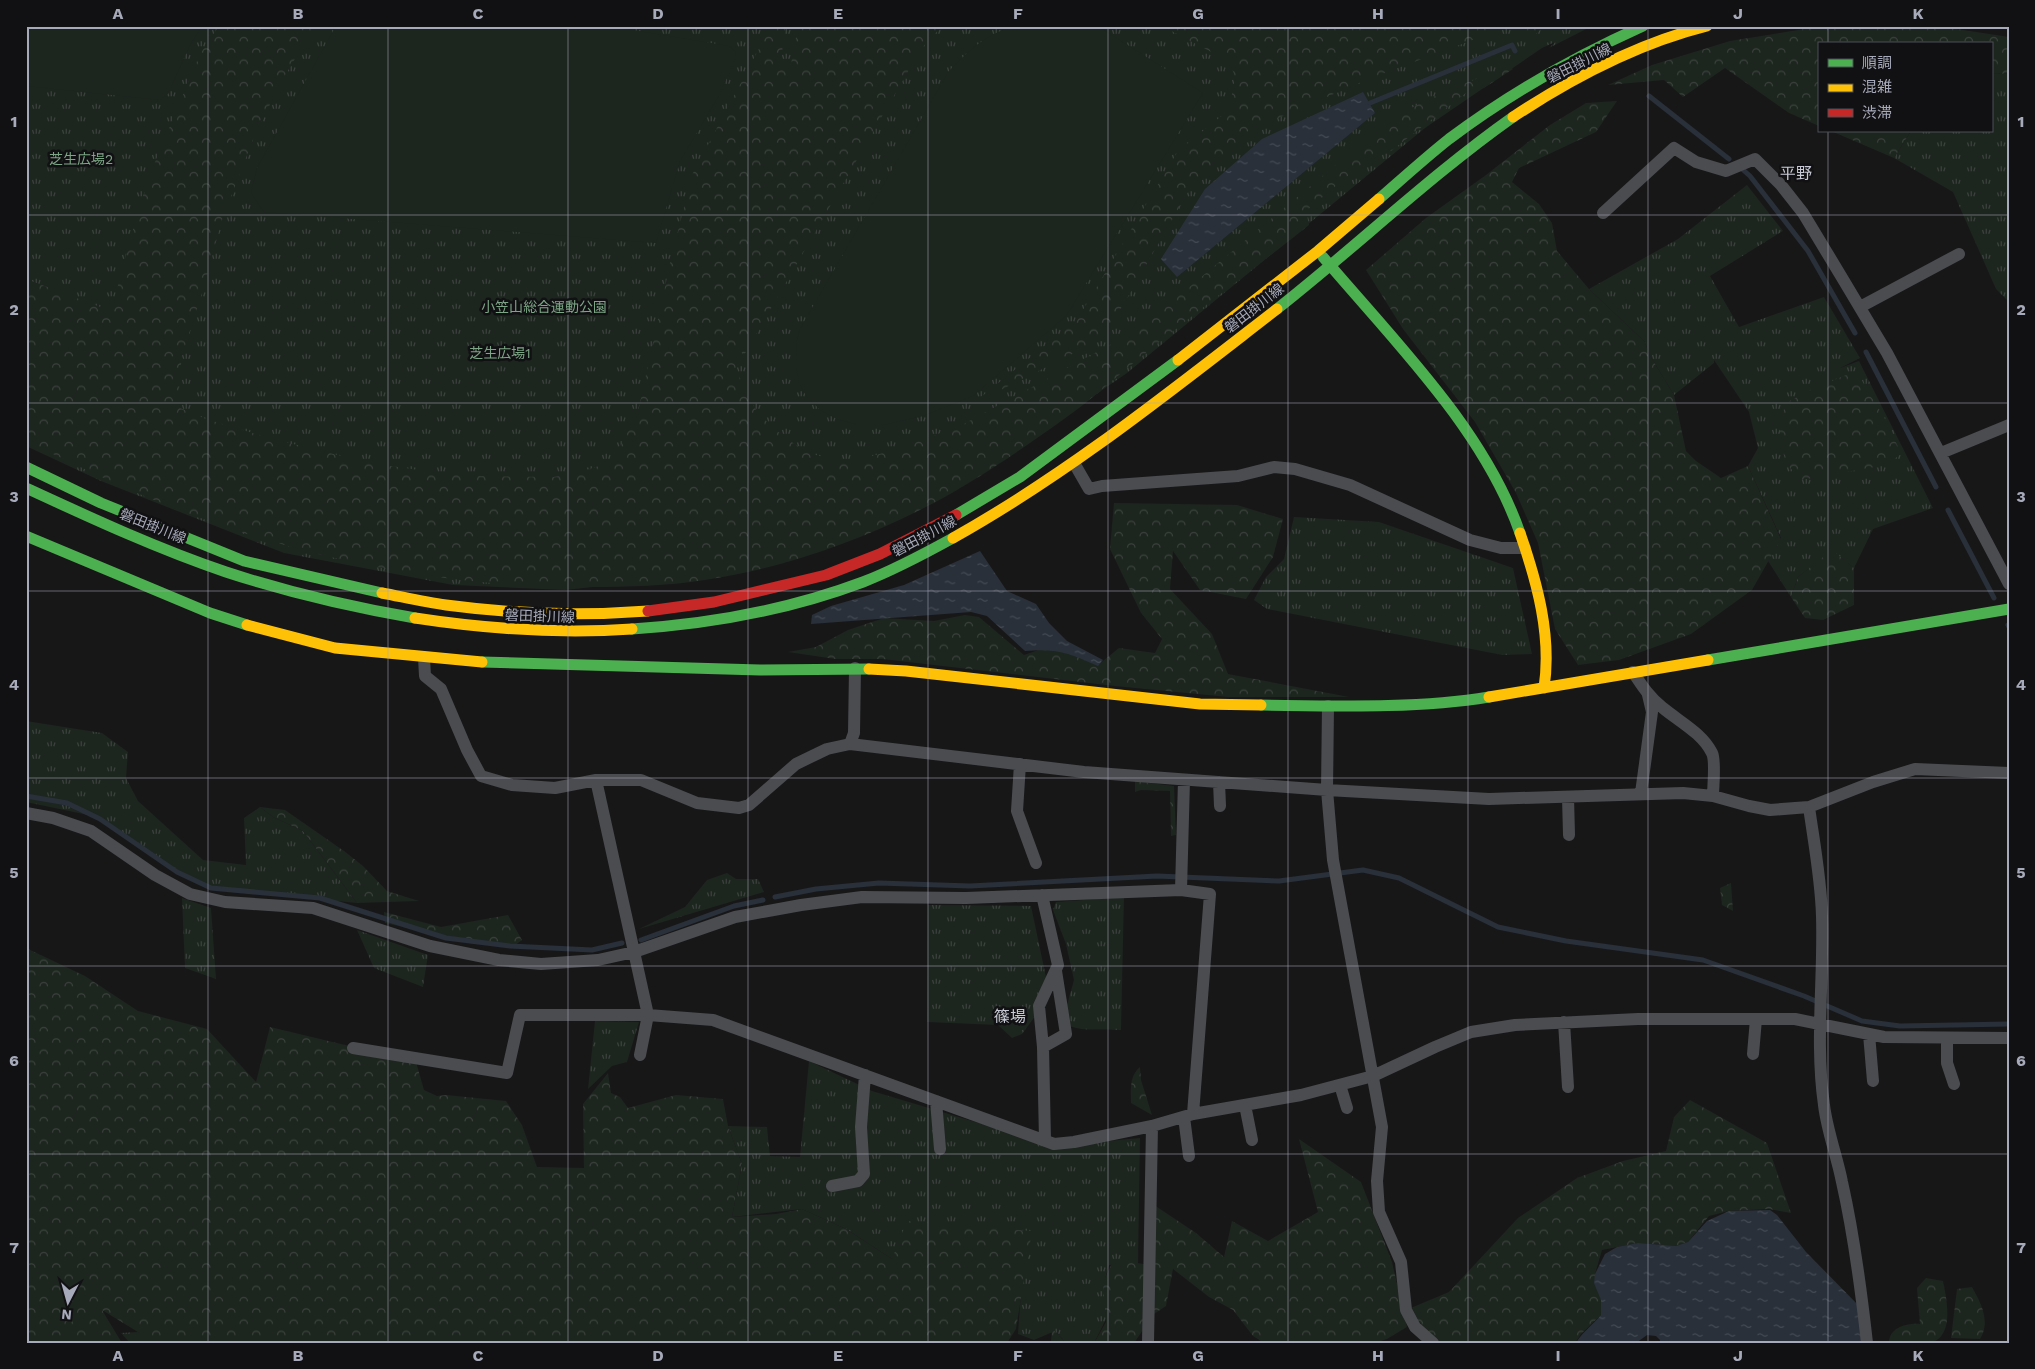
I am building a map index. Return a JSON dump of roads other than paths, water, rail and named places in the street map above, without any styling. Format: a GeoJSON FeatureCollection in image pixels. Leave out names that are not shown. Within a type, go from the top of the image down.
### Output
{"type":"FeatureCollection","features":[{"type":"Feature","properties":{"kind":"main road","name":"磐田掛川線"},"geometry":{"type":"LineString","coordinates":[[26,467],[110,507],[244,561],[408,599],[444,605],[557,614],[607,614],[667,609],[714,602],[826,575],[880,554],[942,523],[1020,477],[1106,416],[1318,250],[1448,140],[1532,82],[1577,57],[1643,26]]}},
{"type":"Feature","properties":{"kind":"main road","name":"磐田掛川線"},"geometry":{"type":"LineString","coordinates":[[26,488],[88,516],[212,567],[316,598],[440,623],[506,630],[599,632],[721,620],[785,605],[846,587],[890,571],[990,517],[1074,463],[1167,396],[1331,266],[1498,128],[1538,101],[1591,71],[1697,28],[1707,26]]}},
{"type":"Feature","properties":{"kind":"main road"},"geometry":{"type":"LineString","coordinates":[[1318,250],[1441,395],[1474,442],[1502,490],[1525,548],[1543,626],[1548,667],[1544,688]]}},
{"type":"Feature","properties":{"kind":"main road"},"geometry":{"type":"LineString","coordinates":[[26,536],[210,613],[270,632],[335,648],[424,658],[505,664],[760,670],[855,668],[906,671],[1200,704],[1328,706],[1419,703],[1480,698],[2009,609]]}},
{"type":"Feature","properties":{"kind":"street"},"geometry":{"type":"LineString","coordinates":[[1604,213],[1674,148],[1696,162],[1726,171],[1755,159],[1782,185],[1803,213],[1860,307],[1941,453],[2009,584]]}},
{"type":"Feature","properties":{"kind":"street"},"geometry":{"type":"LineString","coordinates":[[1860,307],[1959,254]]}},
{"type":"Feature","properties":{"kind":"street"},"geometry":{"type":"LineString","coordinates":[[1941,453],[2009,425]]}},
{"type":"Feature","properties":{"kind":"street"},"geometry":{"type":"LineString","coordinates":[[1074,463],[1089,489],[1102,486],[1238,476],[1274,467],[1296,469],[1350,485],[1470,540],[1501,548],[1525,548]]}},
{"type":"Feature","properties":{"kind":"street"},"geometry":{"type":"LineString","coordinates":[[424,658],[425,676],[441,689],[467,750],[481,776],[512,785],[555,788],[596,780],[641,780],[697,803],[739,808],[748,805],[796,764],[827,749],[850,744],[1084,772],[1184,780],[1489,799],[1683,792],[1713,796],[1770,810],[1809,807],[1872,782],[1915,770],[2009,773]]}},
{"type":"Feature","properties":{"kind":"street"},"geometry":{"type":"LineString","coordinates":[[850,744],[854,733],[855,668]]}},
{"type":"Feature","properties":{"kind":"street"},"geometry":{"type":"LineString","coordinates":[[1633,672],[1648,694],[1662,708],[1687,725],[1713,754],[1713,796]]}},
{"type":"Feature","properties":{"kind":"street"},"geometry":{"type":"LineString","coordinates":[[1641,793],[1652,712],[1648,694]]}},
{"type":"Feature","properties":{"kind":"street"},"geometry":{"type":"LineString","coordinates":[[1328,706],[1327,790],[1333,860],[1382,1127],[1377,1181],[1379,1212],[1401,1262],[1406,1310],[1415,1327],[1433,1343]]}},
{"type":"Feature","properties":{"kind":"street"},"geometry":{"type":"LineString","coordinates":[[1020,764],[1017,810],[1036,862]]}},
{"type":"Feature","properties":{"kind":"street"},"geometry":{"type":"LineString","coordinates":[[596,780],[648,1015],[640,1055]]}},
{"type":"Feature","properties":{"kind":"street"},"geometry":{"type":"LineString","coordinates":[[1181,890],[1184,780]]}},
{"type":"Feature","properties":{"kind":"street"},"geometry":{"type":"LineString","coordinates":[[1219,782],[1220,806]]}},
{"type":"Feature","properties":{"kind":"street"},"geometry":{"type":"LineString","coordinates":[[1568,797],[1568,835]]}},
{"type":"Feature","properties":{"kind":"street"},"geometry":{"type":"LineString","coordinates":[[1809,807],[1820,890],[1821,994],[1818,1025],[1824,1106],[1843,1182],[1856,1255],[1867,1343]]}},
{"type":"Feature","properties":{"kind":"street"},"geometry":{"type":"LineString","coordinates":[[26,813],[52,818],[91,831],[155,876],[190,894],[225,902],[313,908],[430,946],[499,960],[541,964],[598,960],[634,952],[735,917],[801,905],[862,897],[966,898],[1181,890],[1210,894],[1189,1116],[1189,1156]]}},
{"type":"Feature","properties":{"kind":"street"},"geometry":{"type":"LineString","coordinates":[[1042,895],[1058,965],[1039,1006],[1043,1047],[1045,1140]]}},
{"type":"Feature","properties":{"kind":"street"},"geometry":{"type":"LineString","coordinates":[[1043,1047],[1066,1034],[1056,970]]}},
{"type":"Feature","properties":{"kind":"street"},"geometry":{"type":"LineString","coordinates":[[353,1048],[507,1073],[520,1015],[648,1015],[713,1020],[1054,1144],[1074,1142],[1152,1126],[1189,1116],[1301,1095],[1340,1085],[1373,1076],[1472,1032],[1515,1025],[1638,1018],[1795,1019],[1884,1037],[2009,1038]]}},
{"type":"Feature","properties":{"kind":"street"},"geometry":{"type":"LineString","coordinates":[[1753,1054],[1756,1019]]}},
{"type":"Feature","properties":{"kind":"street"},"geometry":{"type":"LineString","coordinates":[[1564,1022],[1568,1087]]}},
{"type":"Feature","properties":{"kind":"street"},"geometry":{"type":"LineString","coordinates":[[1869,1034],[1873,1081]]}},
{"type":"Feature","properties":{"kind":"street"},"geometry":{"type":"LineString","coordinates":[[1947,1038],[1947,1063],[1954,1084]]}},
{"type":"Feature","properties":{"kind":"street"},"geometry":{"type":"LineString","coordinates":[[832,1186],[858,1181],[864,1174],[861,1127],[865,1075]]}},
{"type":"Feature","properties":{"kind":"street"},"geometry":{"type":"LineString","coordinates":[[1340,1085],[1348,1108]]}},
{"type":"Feature","properties":{"kind":"street"},"geometry":{"type":"LineString","coordinates":[[936,1101],[940,1149]]}},
{"type":"Feature","properties":{"kind":"street"},"geometry":{"type":"LineString","coordinates":[[1245,1105],[1252,1140]]}},
{"type":"Feature","properties":{"kind":"street"},"geometry":{"type":"LineString","coordinates":[[1148,1343],[1152,1126]]}},
{"type":"Feature","properties":{"kind":"water"},"geometry":{"type":"Polygon","coordinates":[[[1363,92],[1375,113],[1177,277],[1161,259],[1205,189],[1262,139],[1363,92]]]}},
{"type":"Feature","properties":{"kind":"water"},"geometry":{"type":"Polygon","coordinates":[[[980,551],[1007,591],[1036,604],[1049,623],[1067,641],[1103,660],[1098,666],[1063,652],[1046,650],[1025,651],[987,616],[971,612],[811,624],[812,615],[831,606],[904,585],[980,551]]]}},
{"type":"Feature","properties":{"kind":"water"},"geometry":{"type":"Polygon","coordinates":[[[1770,1210],[1777,1215],[1806,1252],[1862,1309],[1865,1343],[1660,1343],[1656,1336],[1647,1335],[1636,1343],[1576,1343],[1581,1335],[1601,1315],[1601,1300],[1594,1283],[1595,1274],[1605,1254],[1617,1247],[1638,1243],[1676,1246],[1688,1242],[1707,1221],[1729,1211],[1770,1210]]]}},
{"type":"Feature","properties":{"kind":"waterway"},"geometry":{"type":"LineString","coordinates":[[1370,103],[1512,45],[1515,51]]}},
{"type":"Feature","properties":{"kind":"waterway"},"geometry":{"type":"LineString","coordinates":[[1649,96],[1729,159]]}},
{"type":"Feature","properties":{"kind":"waterway"},"geometry":{"type":"LineString","coordinates":[[1741,168],[1750,176],[1808,251],[1855,333]]}},
{"type":"Feature","properties":{"kind":"waterway"},"geometry":{"type":"LineString","coordinates":[[1866,352],[1936,487]]}},
{"type":"Feature","properties":{"kind":"waterway"},"geometry":{"type":"LineString","coordinates":[[1948,510],[1994,598]]}},
{"type":"Feature","properties":{"kind":"waterway"},"geometry":{"type":"LineString","coordinates":[[26,796],[67,803],[100,819],[177,872],[211,888],[320,898],[446,938],[510,946],[592,950],[622,943]]}},
{"type":"Feature","properties":{"kind":"waterway"},"geometry":{"type":"LineString","coordinates":[[775,897],[816,889],[879,883],[970,886],[1157,876],[1279,881],[1363,870],[1399,878],[1498,927],[1566,941],[1703,960],[1804,996],[1862,1021],[1900,1026],[2009,1024]]}},
{"type":"Feature","properties":{"kind":"waterway"},"geometry":{"type":"LineString","coordinates":[[641,940],[734,906],[763,900]]}},
{"type":"Feature","properties":{"kind":"district","name":"平野"},"geometry":{"type":"Point","coordinates":[1796,173]}},
{"type":"Feature","properties":{"kind":"district","name":"篠場"},"geometry":{"type":"Point","coordinates":[1010,1016]}},
{"type":"Feature","properties":{"kind":"park label","name":"芝生広場2"},"geometry":{"type":"Point","coordinates":[81,159]}},
{"type":"Feature","properties":{"kind":"park label","name":"小笠山総合運動公園"},"geometry":{"type":"Point","coordinates":[544,307]}},
{"type":"Feature","properties":{"kind":"park label","name":"芝生広場1"},"geometry":{"type":"Point","coordinates":[500,353]}}]}
